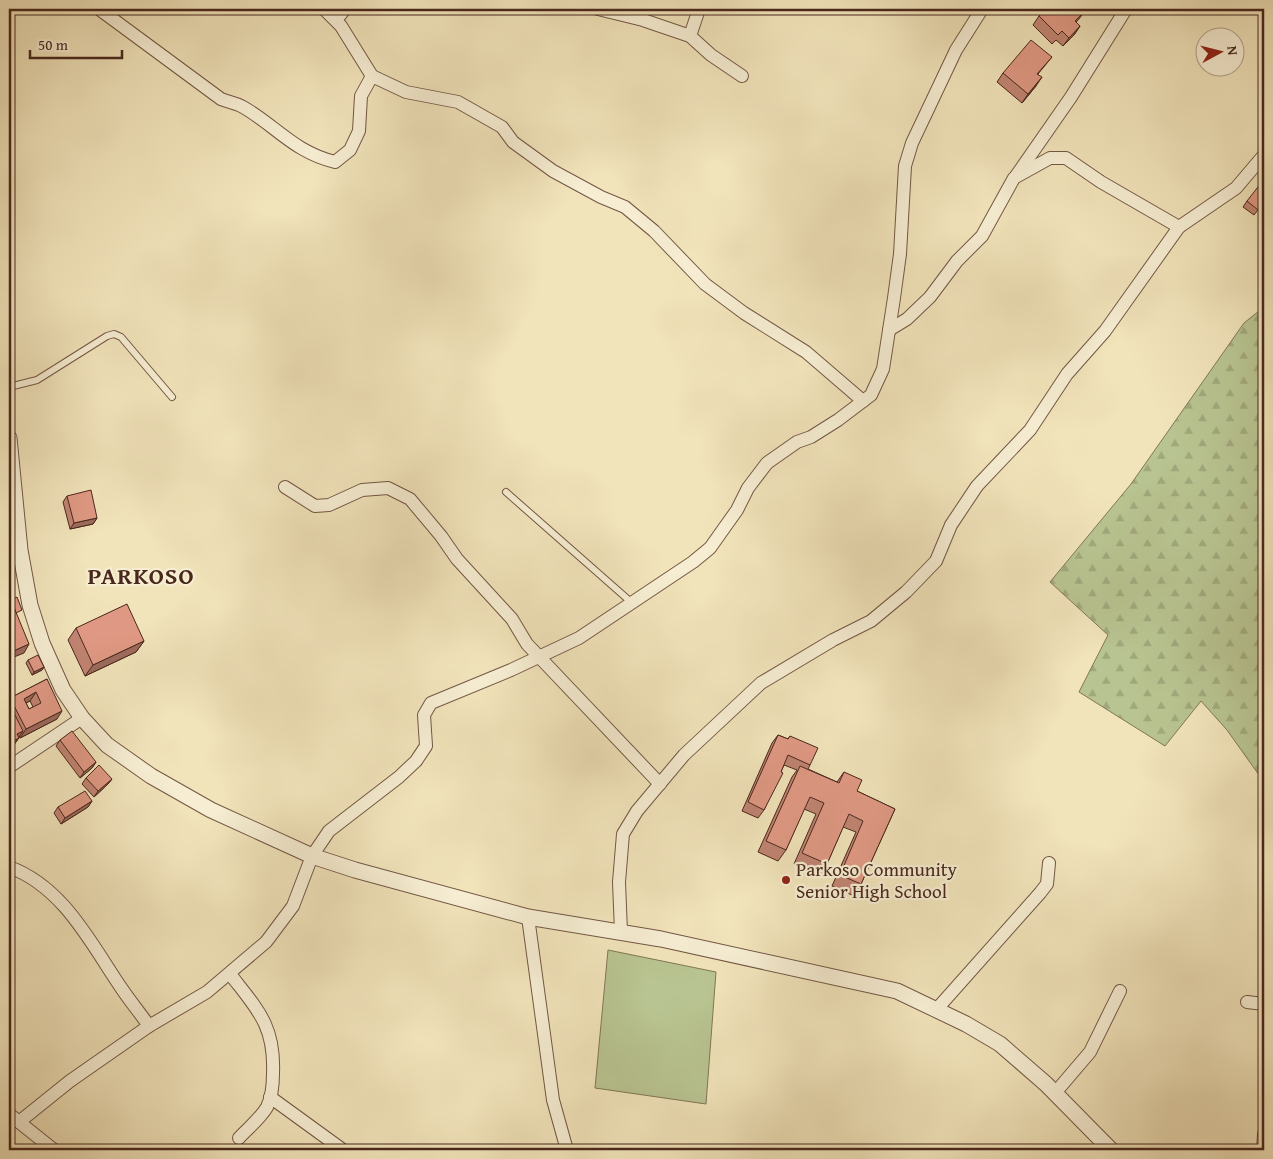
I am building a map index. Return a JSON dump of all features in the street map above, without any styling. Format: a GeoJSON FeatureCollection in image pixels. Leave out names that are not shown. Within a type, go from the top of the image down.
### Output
{"type":"FeatureCollection","features":[{"type":"Feature","properties":{"kind":"street"},"geometry":{"type":"LineString","coordinates":[[99,9],[221,99],[242,107],[314,157],[335,162],[350,150],[359,130],[361,96],[372,76]]}},
{"type":"Feature","properties":{"kind":"street"},"geometry":{"type":"LineString","coordinates":[[324,9],[336,20],[372,76],[406,92],[458,102],[502,127],[519,147],[553,171],[601,197],[625,207],[654,231],[705,284],[744,313],[806,352],[863,401]]}},
{"type":"Feature","properties":{"kind":"street"},"geometry":{"type":"LineString","coordinates":[[336,20],[345,9]]}},
{"type":"Feature","properties":{"kind":"street"},"geometry":{"type":"LineString","coordinates":[[598,9],[690,36],[711,55],[742,76]]}},
{"type":"Feature","properties":{"kind":"street"},"geometry":{"type":"LineString","coordinates":[[690,36],[698,9]]}},
{"type":"Feature","properties":{"kind":"street"},"geometry":{"type":"LineString","coordinates":[[19,1122],[70,1081],[149,1026],[208,992],[276,931],[292,906],[312,856],[331,828],[399,777],[416,761],[426,746],[424,715],[431,703],[539,657],[604,623],[631,602],[693,562],[710,548],[736,510],[748,488],[767,463],[797,442],[811,437],[838,420],[871,395],[883,368],[889,330],[900,254],[905,166],[912,143],[956,50],[982,9]]}},
{"type":"Feature","properties":{"kind":"street"},"geometry":{"type":"LineString","coordinates":[[889,330],[907,319],[930,297],[956,261],[982,236],[1014,178],[1063,110],[1126,9]]}},
{"type":"Feature","properties":{"kind":"street"},"geometry":{"type":"LineString","coordinates":[[621,932],[619,882],[622,834],[637,811],[684,755],[761,683],[832,640],[871,622],[906,592],[936,561],[951,525],[977,486],[1030,430],[1067,374],[1105,331],[1179,227],[1236,188],[1264,154]]}},
{"type":"Feature","properties":{"kind":"street"},"geometry":{"type":"LineString","coordinates":[[1014,178],[1050,158],[1066,158],[1101,182],[1179,227]]}},
{"type":"Feature","properties":{"kind":"street"},"geometry":{"type":"LineString","coordinates":[[9,438],[20,550],[30,605],[55,673],[82,718],[107,745],[151,776],[211,810],[312,856],[528,917],[621,932],[897,991],[1000,1044],[1054,1093],[1111,1150]]}},
{"type":"Feature","properties":{"kind":"street"},"geometry":{"type":"LineString","coordinates":[[285,487],[315,506],[329,505],[362,490],[388,488],[410,498],[457,559],[512,619],[527,644],[660,784]]}},
{"type":"Feature","properties":{"kind":"street"},"geometry":{"type":"LineString","coordinates":[[9,767],[82,718]]}},
{"type":"Feature","properties":{"kind":"street"},"geometry":{"type":"LineString","coordinates":[[936,1010],[1040,893],[1049,878],[1048,864]]}},
{"type":"Feature","properties":{"kind":"street"},"geometry":{"type":"LineString","coordinates":[[9,867],[32,879],[58,900],[83,928],[122,989],[149,1026]]}},
{"type":"Feature","properties":{"kind":"street"},"geometry":{"type":"LineString","coordinates":[[528,917],[553,1100],[563,1147]]}},
{"type":"Feature","properties":{"kind":"street"},"geometry":{"type":"LineString","coordinates":[[230,974],[256,1006],[269,1028],[273,1062],[270,1097],[266,1109],[239,1138]]}},
{"type":"Feature","properties":{"kind":"street"},"geometry":{"type":"LineString","coordinates":[[1054,1093],[1090,1052],[1120,991]]}},
{"type":"Feature","properties":{"kind":"street"},"geometry":{"type":"LineString","coordinates":[[1247,1002],[1264,1004]]}},
{"type":"Feature","properties":{"kind":"street"},"geometry":{"type":"LineString","coordinates":[[270,1097],[342,1150]]}},
{"type":"Feature","properties":{"kind":"street"},"geometry":{"type":"LineString","coordinates":[[9,1114],[54,1150]]}},
{"type":"Feature","properties":{"kind":"street"},"geometry":{"type":"LineString","coordinates":[[1263,1150],[1264,1134]]}},
{"type":"Feature","properties":{"kind":"lane"},"geometry":{"type":"LineString","coordinates":[[9,387],[38,380],[107,336],[114,334],[121,337],[172,397]]}},
{"type":"Feature","properties":{"kind":"lane"},"geometry":{"type":"LineString","coordinates":[[506,492],[631,602]]}},
{"type":"Feature","properties":{"kind":"green space"},"geometry":{"type":"Polygon","coordinates":[[[1264,307],[1264,782],[1227,730],[1201,701],[1165,746],[1079,692],[1108,635],[1050,582],[1131,484],[1244,323],[1264,307]]]}},
{"type":"Feature","properties":{"kind":"green space"},"geometry":{"type":"Polygon","coordinates":[[[608,950],[716,972],[706,1104],[595,1088],[608,950]]]}},
{"type":"Feature","properties":{"kind":"building"},"geometry":{"type":"Polygon","coordinates":[[[1046,9],[1053,11],[1055,9],[1083,9],[1085,11],[1075,21],[1080,26],[1069,38],[1062,31],[1058,35],[1039,16],[1046,9]]]}},
{"type":"Feature","properties":{"kind":"building"},"geometry":{"type":"Polygon","coordinates":[[[1031,40],[1052,57],[1037,74],[1042,77],[1028,94],[1003,73],[1031,40]]]}},
{"type":"Feature","properties":{"kind":"building"},"geometry":{"type":"Polygon","coordinates":[[[1261,183],[1264,185],[1264,201],[1258,210],[1247,201],[1261,183]]]}},
{"type":"Feature","properties":{"kind":"building"},"geometry":{"type":"Polygon","coordinates":[[[91,490],[97,518],[74,523],[67,496],[91,490]]]}},
{"type":"Feature","properties":{"kind":"building"},"geometry":{"type":"Polygon","coordinates":[[[17,597],[22,610],[16,613],[13,605],[9,607],[9,601],[17,597]]]}},
{"type":"Feature","properties":{"kind":"building"},"geometry":{"type":"Polygon","coordinates":[[[127,604],[144,641],[93,665],[76,628],[127,604]]]}},
{"type":"Feature","properties":{"kind":"building"},"geometry":{"type":"Polygon","coordinates":[[[13,605],[29,644],[9,653],[9,607],[13,605]]]}},
{"type":"Feature","properties":{"kind":"building"},"geometry":{"type":"Polygon","coordinates":[[[38,655],[44,667],[34,672],[28,660],[38,655]]]}},
{"type":"Feature","properties":{"kind":"building"},"geometry":{"type":"Polygon","coordinates":[[[47,679],[62,711],[26,729],[10,698],[47,679]],[[36,692],[24,699],[29,709],[41,703],[36,692]]]}},
{"type":"Feature","properties":{"kind":"building"},"geometry":{"type":"Polygon","coordinates":[[[9,705],[23,731],[17,734],[19,738],[9,743],[9,705]]]}},
{"type":"Feature","properties":{"kind":"building"},"geometry":{"type":"Polygon","coordinates":[[[72,731],[96,762],[84,772],[60,740],[72,731]]]}},
{"type":"Feature","properties":{"kind":"building"},"geometry":{"type":"Polygon","coordinates":[[[778,735],[788,739],[790,736],[818,748],[810,765],[788,755],[781,772],[783,773],[764,810],[748,802],[778,735]]]}},
{"type":"Feature","properties":{"kind":"building"},"geometry":{"type":"Polygon","coordinates":[[[99,765],[112,779],[98,791],[86,778],[99,765]]]}},
{"type":"Feature","properties":{"kind":"building"},"geometry":{"type":"Polygon","coordinates":[[[800,766],[839,783],[844,772],[862,780],[857,791],[895,809],[861,884],[840,875],[863,821],[849,814],[827,864],[802,853],[824,803],[810,797],[786,850],[766,841],[800,766]]]}},
{"type":"Feature","properties":{"kind":"building"},"geometry":{"type":"Polygon","coordinates":[[[85,791],[92,801],[65,818],[58,807],[85,791]]]}},
{"type":"Feature","properties":{"kind":"place","name":"Parkoso Community Senior High School"},"geometry":{"type":"Point","coordinates":[786,880]}},
{"type":"Feature","properties":{"kind":"district","name":"PARKOSO"},"geometry":{"type":"Point","coordinates":[141,575]}}]}
